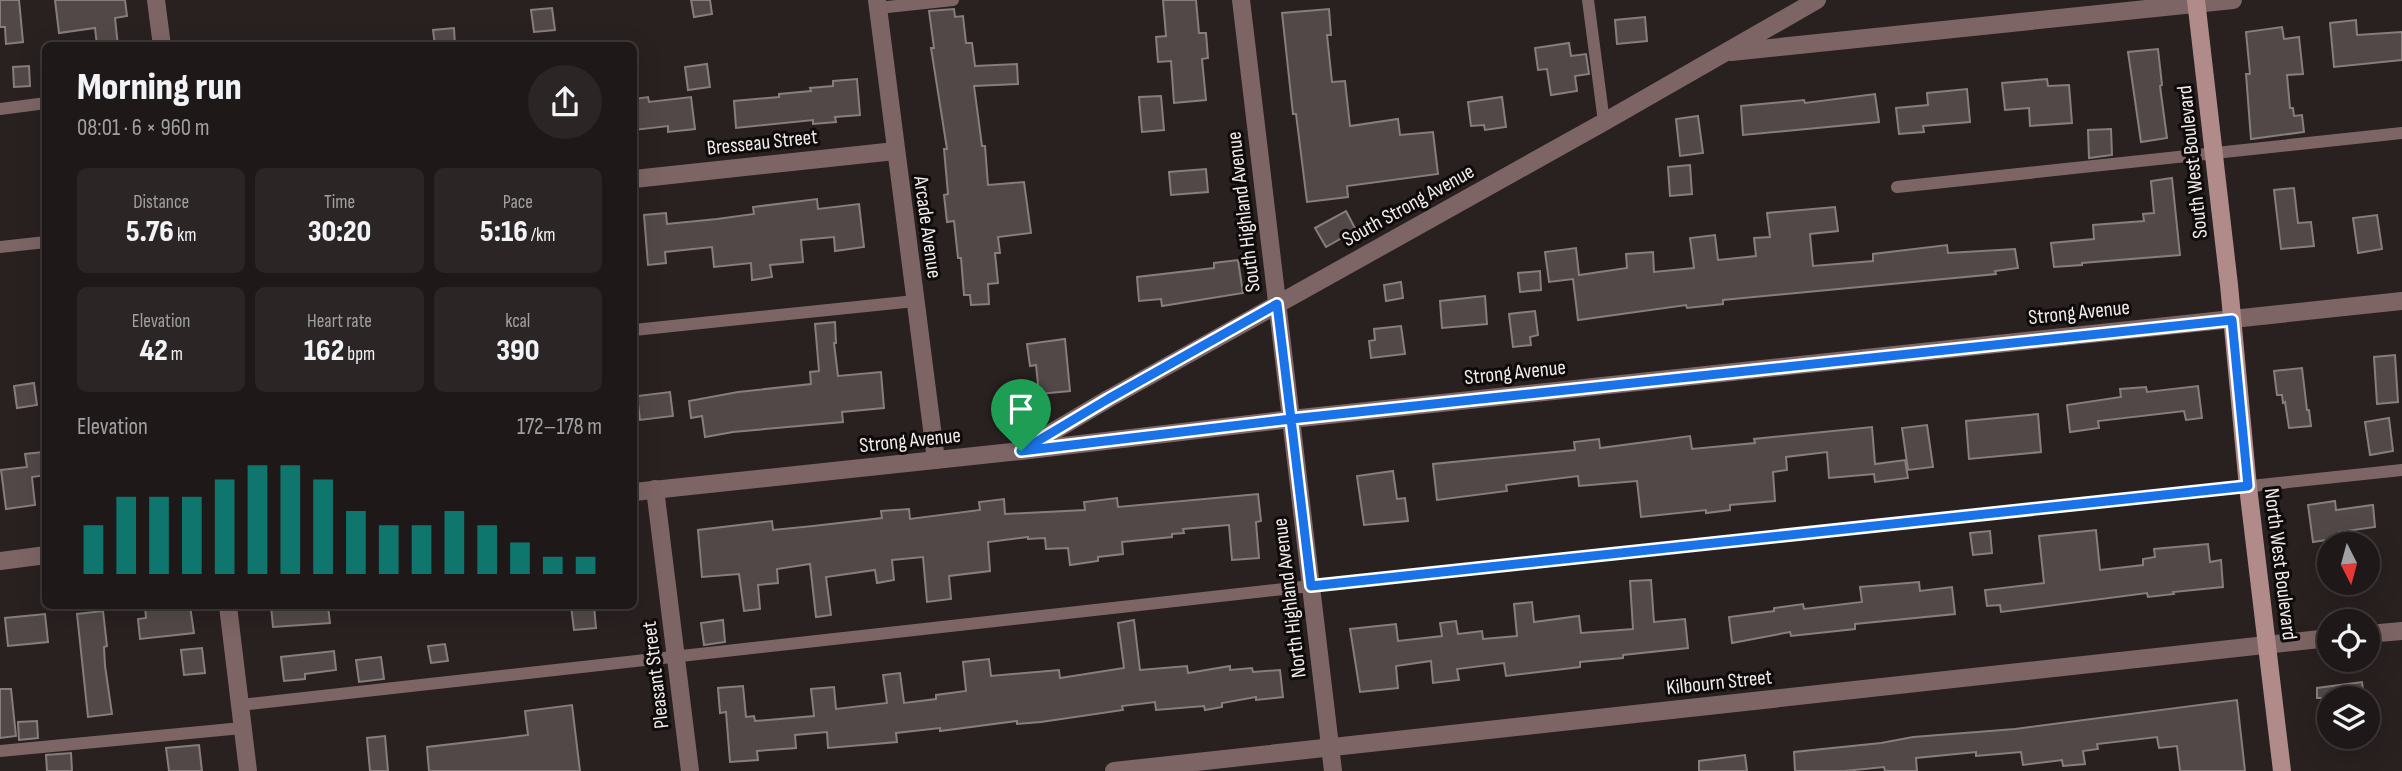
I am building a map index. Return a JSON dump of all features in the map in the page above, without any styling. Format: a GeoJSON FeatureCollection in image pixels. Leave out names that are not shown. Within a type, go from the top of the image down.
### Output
{"type":"FeatureCollection","features":[{"type":"Feature","properties":{"kind":"street"},"geometry":{"type":"LineString","coordinates":[[156,0],[161,42]]}},
{"type":"Feature","properties":{"kind":"street","name":"South Highland Avenue"},"geometry":{"type":"LineString","coordinates":[[1241,0],[1291,419]]}},
{"type":"Feature","properties":{"kind":"street","name":"South Strong Avenue"},"geometry":{"type":"LineString","coordinates":[[1021,451],[1108,399],[1817,0]]}},
{"type":"Feature","properties":{"kind":"street"},"geometry":{"type":"LineString","coordinates":[[1724,52],[2139,5],[2233,0]]}},
{"type":"Feature","properties":{"kind":"street","name":"South West Boulevard"},"geometry":{"type":"LineString","coordinates":[[2196,2],[2232,320]]}},
{"type":"Feature","properties":{"kind":"street","name":"Arcade Avenue"},"geometry":{"type":"LineString","coordinates":[[878,4],[936,460]]}},
{"type":"Feature","properties":{"kind":"street","name":"Bresseau Street"},"geometry":{"type":"LineString","coordinates":[[637,179],[895,151]]}},
{"type":"Feature","properties":{"kind":"street","name":"Strong Avenue"},"geometry":{"type":"LineString","coordinates":[[637,492],[2402,301]]}},
{"type":"Feature","properties":{"kind":"street","name":"North West Boulevard"},"geometry":{"type":"LineString","coordinates":[[2232,320],[2248,486],[2282,771]]}},
{"type":"Feature","properties":{"kind":"street","name":"North Highland Avenue"},"geometry":{"type":"LineString","coordinates":[[1291,419],[1333,771]]}},
{"type":"Feature","properties":{"kind":"street","name":"Pleasant Street"},"geometry":{"type":"LineString","coordinates":[[655,489],[690,771]]}},
{"type":"Feature","properties":{"kind":"street"},"geometry":{"type":"LineString","coordinates":[[0,561],[42,556]]}},
{"type":"Feature","properties":{"kind":"street"},"geometry":{"type":"LineString","coordinates":[[228,609],[248,771]]}},
{"type":"Feature","properties":{"kind":"street"},"geometry":{"type":"LineString","coordinates":[[2380,633],[2402,631]]}},
{"type":"Feature","properties":{"kind":"street","name":"Kilbourn Street"},"geometry":{"type":"LineString","coordinates":[[1114,771],[2317,639]]}},
{"type":"Feature","properties":{"kind":"lane"},"geometry":{"type":"LineString","coordinates":[[878,4],[953,0]]}},
{"type":"Feature","properties":{"kind":"lane"},"geometry":{"type":"LineString","coordinates":[[1588,0],[1604,122]]}},
{"type":"Feature","properties":{"kind":"lane"},"geometry":{"type":"LineString","coordinates":[[0,109],[42,104]]}},
{"type":"Feature","properties":{"kind":"lane"},"geometry":{"type":"LineString","coordinates":[[1897,187],[2402,133]]}},
{"type":"Feature","properties":{"kind":"lane"},"geometry":{"type":"LineString","coordinates":[[0,247],[42,242]]}},
{"type":"Feature","properties":{"kind":"lane"},"geometry":{"type":"LineString","coordinates":[[637,330],[915,301]]}},
{"type":"Feature","properties":{"kind":"lane"},"geometry":{"type":"LineString","coordinates":[[240,705],[1311,586],[2402,470]]}},
{"type":"Feature","properties":{"kind":"lane"},"geometry":{"type":"LineString","coordinates":[[0,751],[242,728]]}},
{"type":"Feature","properties":{"kind":"building"},"geometry":{"type":"Polygon","coordinates":[[[0,0],[19,0],[23,42],[6,44],[5,27],[0,27],[0,0]]]}},
{"type":"Feature","properties":{"kind":"building"},"geometry":{"type":"Polygon","coordinates":[[[55,0],[125,0],[127,16],[115,18],[118,42],[97,42],[95,28],[59,33],[55,0]]]}},
{"type":"Feature","properties":{"kind":"building"},"geometry":{"type":"Polygon","coordinates":[[[691,0],[710,0],[712,14],[694,17],[691,0]]]}},
{"type":"Feature","properties":{"kind":"building"},"geometry":{"type":"Polygon","coordinates":[[[1163,0],[1196,0],[1199,33],[1206,33],[1208,58],[1202,59],[1206,100],[1174,103],[1171,61],[1158,62],[1156,37],[1166,36],[1163,0]]]}},
{"type":"Feature","properties":{"kind":"building"},"geometry":{"type":"Polygon","coordinates":[[[552,8],[555,30],[534,32],[531,10],[552,8]]]}},
{"type":"Feature","properties":{"kind":"building"},"geometry":{"type":"Polygon","coordinates":[[[954,9],[955,17],[963,16],[966,43],[972,43],[975,66],[1017,64],[1018,84],[974,86],[982,146],[985,146],[988,185],[1024,182],[1031,233],[998,237],[1000,253],[995,253],[998,283],[988,284],[989,304],[971,305],[970,295],[964,295],[954,221],[947,222],[944,195],[948,194],[944,149],[947,149],[931,48],[934,48],[929,11],[954,9]]]}},
{"type":"Feature","properties":{"kind":"building"},"geometry":{"type":"Polygon","coordinates":[[[1329,9],[1331,35],[1327,35],[1332,82],[1345,81],[1350,126],[1398,119],[1400,135],[1433,132],[1438,174],[1347,186],[1348,197],[1307,202],[1296,114],[1293,114],[1282,13],[1329,9]]]}},
{"type":"Feature","properties":{"kind":"building"},"geometry":{"type":"Polygon","coordinates":[[[1645,17],[1647,41],[1617,44],[1615,20],[1645,17]]]}},
{"type":"Feature","properties":{"kind":"building"},"geometry":{"type":"Polygon","coordinates":[[[2356,20],[2357,35],[2402,32],[2402,60],[2334,67],[2330,23],[2356,20]]]}},
{"type":"Feature","properties":{"kind":"building"},"geometry":{"type":"Polygon","coordinates":[[[2282,27],[2284,39],[2299,37],[2303,74],[2287,75],[2290,108],[2293,108],[2294,116],[2302,115],[2304,132],[2251,139],[2246,32],[2282,27]]]}},
{"type":"Feature","properties":{"kind":"building"},"geometry":{"type":"Polygon","coordinates":[[[454,28],[455,42],[434,42],[433,30],[454,28]]]}},
{"type":"Feature","properties":{"kind":"building"},"geometry":{"type":"Polygon","coordinates":[[[1569,43],[1571,56],[1586,54],[1589,74],[1575,76],[1577,91],[1551,95],[1547,69],[1538,70],[1535,48],[1569,43]]]}},
{"type":"Feature","properties":{"kind":"building"},"geometry":{"type":"Polygon","coordinates":[[[2158,49],[2167,138],[2141,142],[2128,52],[2158,49]]]}},
{"type":"Feature","properties":{"kind":"building"},"geometry":{"type":"Polygon","coordinates":[[[707,64],[710,87],[688,90],[685,67],[707,64]]]}},
{"type":"Feature","properties":{"kind":"building"},"geometry":{"type":"Polygon","coordinates":[[[29,66],[30,86],[14,87],[13,67],[29,66]]]}},
{"type":"Feature","properties":{"kind":"building"},"geometry":{"type":"Polygon","coordinates":[[[857,79],[860,115],[835,117],[836,122],[813,124],[813,120],[736,128],[734,101],[779,97],[779,94],[833,86],[833,81],[857,79]]]}},
{"type":"Feature","properties":{"kind":"building"},"geometry":{"type":"Polygon","coordinates":[[[2047,79],[2048,86],[2069,85],[2072,123],[2030,126],[2029,108],[2005,110],[2002,83],[2047,79]]]}},
{"type":"Feature","properties":{"kind":"building"},"geometry":{"type":"Polygon","coordinates":[[[1967,89],[1970,122],[1923,126],[1924,132],[1899,134],[1896,108],[1928,105],[1927,93],[1967,89]]]}},
{"type":"Feature","properties":{"kind":"building"},"geometry":{"type":"Polygon","coordinates":[[[1875,94],[1879,122],[1743,135],[1741,106],[1804,100],[1805,103],[1875,94]]]}},
{"type":"Feature","properties":{"kind":"building"},"geometry":{"type":"Polygon","coordinates":[[[1161,96],[1164,130],[1142,132],[1139,97],[1161,96]]]}},
{"type":"Feature","properties":{"kind":"building"},"geometry":{"type":"Polygon","coordinates":[[[648,97],[649,102],[691,97],[695,129],[668,132],[668,126],[637,130],[637,99],[648,97]]]}},
{"type":"Feature","properties":{"kind":"building"},"geometry":{"type":"Polygon","coordinates":[[[1502,97],[1506,127],[1485,130],[1484,125],[1471,126],[1468,102],[1502,97]]]}},
{"type":"Feature","properties":{"kind":"building"},"geometry":{"type":"Polygon","coordinates":[[[1698,116],[1703,153],[1680,156],[1676,119],[1698,116]]]}},
{"type":"Feature","properties":{"kind":"building"},"geometry":{"type":"Polygon","coordinates":[[[2111,129],[2112,155],[2089,158],[2088,130],[2111,129]]]}},
{"type":"Feature","properties":{"kind":"building"},"geometry":{"type":"Polygon","coordinates":[[[1690,165],[1692,194],[1670,196],[1668,167],[1690,165]]]}},
{"type":"Feature","properties":{"kind":"building"},"geometry":{"type":"Polygon","coordinates":[[[1206,169],[1208,192],[1171,195],[1169,172],[1206,169]]]}},
{"type":"Feature","properties":{"kind":"building"},"geometry":{"type":"Polygon","coordinates":[[[2172,178],[2180,255],[2054,267],[2051,243],[2094,239],[2093,225],[2144,221],[2143,214],[2154,213],[2151,181],[2172,178]]]}},
{"type":"Feature","properties":{"kind":"building"},"geometry":{"type":"Polygon","coordinates":[[[2294,188],[2298,223],[2311,222],[2314,246],[2281,249],[2274,190],[2294,188]]]}},
{"type":"Feature","properties":{"kind":"building"},"geometry":{"type":"Polygon","coordinates":[[[817,199],[818,209],[859,204],[864,247],[835,251],[834,237],[801,240],[803,262],[770,265],[772,277],[752,280],[751,263],[714,267],[712,247],[665,252],[666,263],[648,265],[644,215],[666,213],[667,224],[754,214],[753,207],[817,199]]]}},
{"type":"Feature","properties":{"kind":"building"},"geometry":{"type":"Polygon","coordinates":[[[1835,207],[1838,231],[1810,234],[1813,266],[1873,261],[1873,254],[1947,245],[1948,253],[2015,249],[2018,268],[1995,271],[1996,274],[1723,300],[1723,304],[1687,308],[1686,305],[1578,320],[1573,279],[1549,282],[1545,252],[1576,248],[1579,275],[1627,268],[1626,254],[1653,252],[1654,272],[1694,268],[1690,238],[1715,235],[1718,260],[1756,256],[1754,238],[1770,237],[1767,213],[1835,207]]]}},
{"type":"Feature","properties":{"kind":"building"},"geometry":{"type":"Polygon","coordinates":[[[1346,211],[1356,230],[1326,247],[1315,228],[1346,211]]]}},
{"type":"Feature","properties":{"kind":"building"},"geometry":{"type":"Polygon","coordinates":[[[2377,215],[2382,249],[2358,253],[2353,218],[2377,215]]]}},
{"type":"Feature","properties":{"kind":"building"},"geometry":{"type":"Polygon","coordinates":[[[1238,260],[1243,293],[1162,306],[1161,299],[1139,301],[1137,277],[1214,268],[1214,263],[1238,260]]]}},
{"type":"Feature","properties":{"kind":"building"},"geometry":{"type":"Polygon","coordinates":[[[1540,271],[1541,290],[1520,292],[1518,273],[1540,271]]]}},
{"type":"Feature","properties":{"kind":"building"},"geometry":{"type":"Polygon","coordinates":[[[1401,282],[1403,298],[1386,301],[1384,285],[1401,282]]]}},
{"type":"Feature","properties":{"kind":"building"},"geometry":{"type":"Polygon","coordinates":[[[1485,296],[1487,324],[1442,328],[1440,301],[1485,296]]]}},
{"type":"Feature","properties":{"kind":"building"},"geometry":{"type":"Polygon","coordinates":[[[1535,311],[1538,335],[1530,337],[1531,345],[1513,347],[1509,314],[1535,311]]]}},
{"type":"Feature","properties":{"kind":"building"},"geometry":{"type":"Polygon","coordinates":[[[835,322],[834,343],[838,376],[881,372],[884,408],[842,412],[843,422],[705,437],[702,416],[691,418],[689,401],[738,392],[811,384],[810,372],[819,371],[815,324],[835,322]]]}},
{"type":"Feature","properties":{"kind":"building"},"geometry":{"type":"Polygon","coordinates":[[[1401,326],[1405,354],[1371,358],[1369,341],[1375,340],[1374,329],[1401,326]]]}},
{"type":"Feature","properties":{"kind":"building"},"geometry":{"type":"Polygon","coordinates":[[[1065,339],[1070,391],[1039,394],[1036,365],[1030,366],[1027,344],[1065,339]]]}},
{"type":"Feature","properties":{"kind":"building"},"geometry":{"type":"Polygon","coordinates":[[[2395,355],[2398,402],[2377,404],[2374,357],[2395,355]]]}},
{"type":"Feature","properties":{"kind":"building"},"geometry":{"type":"Polygon","coordinates":[[[2302,368],[2311,426],[2289,428],[2285,402],[2283,403],[2282,395],[2277,395],[2274,371],[2302,368]]]}},
{"type":"Feature","properties":{"kind":"building"},"geometry":{"type":"Polygon","coordinates":[[[34,383],[37,405],[17,408],[14,386],[34,383]]]}},
{"type":"Feature","properties":{"kind":"building"},"geometry":{"type":"Polygon","coordinates":[[[2198,386],[2202,418],[2186,420],[2184,411],[2098,421],[2099,428],[2070,432],[2067,405],[2121,397],[2120,389],[2146,387],[2147,392],[2198,386]]]}},
{"type":"Feature","properties":{"kind":"building"},"geometry":{"type":"Polygon","coordinates":[[[670,392],[673,416],[640,420],[637,396],[670,392]]]}},
{"type":"Feature","properties":{"kind":"building"},"geometry":{"type":"Polygon","coordinates":[[[2038,414],[2041,452],[1969,459],[1966,421],[2038,414]]]}},
{"type":"Feature","properties":{"kind":"building"},"geometry":{"type":"Polygon","coordinates":[[[2389,418],[2393,451],[2370,455],[2365,422],[2389,418]]]}},
{"type":"Feature","properties":{"kind":"building"},"geometry":{"type":"Polygon","coordinates":[[[1927,425],[1933,467],[1908,470],[1902,428],[1927,425]]]}},
{"type":"Feature","properties":{"kind":"building"},"geometry":{"type":"Polygon","coordinates":[[[1872,427],[1875,464],[1905,460],[1908,478],[1875,482],[1874,474],[1829,478],[1827,452],[1786,457],[1787,470],[1773,472],[1775,501],[1730,505],[1730,510],[1706,513],[1706,510],[1641,517],[1637,481],[1579,486],[1578,476],[1506,485],[1507,491],[1437,500],[1433,464],[1575,450],[1574,442],[1599,439],[1600,448],[1690,436],[1692,449],[1755,443],[1754,439],[1872,427]]]}},
{"type":"Feature","properties":{"kind":"building"},"geometry":{"type":"Polygon","coordinates":[[[42,452],[42,476],[32,477],[35,505],[6,509],[1,470],[27,467],[25,454],[42,452]]]}},
{"type":"Feature","properties":{"kind":"building"},"geometry":{"type":"Polygon","coordinates":[[[1393,471],[1397,499],[1405,498],[1408,521],[1364,525],[1357,476],[1393,471]]]}},
{"type":"Feature","properties":{"kind":"building"},"geometry":{"type":"Polygon","coordinates":[[[1258,494],[1261,521],[1256,522],[1259,558],[1232,560],[1229,525],[1183,529],[1184,533],[1172,534],[1172,537],[1122,542],[1123,554],[1098,557],[1098,561],[1070,565],[1068,548],[1046,549],[1045,538],[1028,537],[988,542],[990,571],[949,576],[951,599],[927,602],[923,557],[892,560],[894,580],[877,583],[875,570],[826,577],[831,615],[816,617],[810,564],[777,569],[778,583],[758,585],[760,609],[744,611],[739,574],[702,577],[698,530],[772,521],[773,530],[882,518],[881,511],[909,509],[910,519],[980,510],[979,502],[1004,499],[1005,514],[1085,510],[1084,502],[1117,498],[1118,507],[1258,494]]]}},
{"type":"Feature","properties":{"kind":"building"},"geometry":{"type":"Polygon","coordinates":[[[2335,501],[2336,510],[2373,505],[2375,527],[2317,532],[2317,541],[2313,542],[2308,505],[2335,501]]]}},
{"type":"Feature","properties":{"kind":"building"},"geometry":{"type":"Polygon","coordinates":[[[2096,530],[2100,570],[2143,565],[2143,559],[2155,557],[2154,549],[2208,544],[2210,562],[2221,560],[2223,587],[2148,597],[2147,593],[2001,612],[2000,605],[1987,606],[1985,590],[2044,583],[2039,536],[2096,530]]]}},
{"type":"Feature","properties":{"kind":"building"},"geometry":{"type":"Polygon","coordinates":[[[1990,531],[1992,553],[1973,555],[1970,533],[1990,531]]]}},
{"type":"Feature","properties":{"kind":"building"},"geometry":{"type":"Polygon","coordinates":[[[1651,580],[1654,622],[1685,619],[1688,648],[1623,655],[1623,658],[1580,662],[1580,667],[1506,676],[1504,663],[1457,669],[1459,680],[1433,683],[1431,661],[1396,666],[1398,688],[1360,692],[1350,629],[1396,624],[1398,641],[1442,636],[1440,623],[1456,621],[1458,634],[1482,631],[1483,639],[1517,636],[1514,604],[1532,602],[1534,622],[1579,616],[1581,633],[1633,629],[1630,581],[1651,580]]]}},
{"type":"Feature","properties":{"kind":"building"},"geometry":{"type":"Polygon","coordinates":[[[1919,582],[1920,591],[1952,587],[1955,614],[1855,624],[1855,629],[1791,636],[1790,632],[1732,643],[1729,617],[1803,604],[1804,609],[1862,602],[1860,587],[1919,582]]]}},
{"type":"Feature","properties":{"kind":"building"},"geometry":{"type":"Polygon","coordinates":[[[145,609],[190,609],[194,633],[140,639],[138,619],[146,618],[145,609]]]}},
{"type":"Feature","properties":{"kind":"building"},"geometry":{"type":"Polygon","coordinates":[[[271,609],[328,609],[330,623],[273,627],[271,609]]]}},
{"type":"Feature","properties":{"kind":"building"},"geometry":{"type":"Polygon","coordinates":[[[571,609],[594,609],[596,628],[574,630],[571,609]]]}},
{"type":"Feature","properties":{"kind":"building"},"geometry":{"type":"Polygon","coordinates":[[[103,611],[107,646],[104,647],[105,666],[112,714],[88,717],[77,614],[103,611]]]}},
{"type":"Feature","properties":{"kind":"building"},"geometry":{"type":"Polygon","coordinates":[[[45,614],[48,642],[8,646],[5,618],[45,614]]]}},
{"type":"Feature","properties":{"kind":"building"},"geometry":{"type":"Polygon","coordinates":[[[723,620],[725,642],[704,645],[701,623],[723,620]]]}},
{"type":"Feature","properties":{"kind":"building"},"geometry":{"type":"Polygon","coordinates":[[[1134,620],[1140,670],[1187,666],[1188,673],[1230,666],[1230,670],[1252,668],[1253,672],[1280,670],[1283,697],[1256,700],[1256,697],[1222,703],[1222,707],[1205,710],[1204,706],[1156,710],[1155,702],[1122,706],[1123,710],[1041,722],[1017,724],[1017,721],[940,731],[940,728],[896,733],[897,742],[828,748],[827,732],[795,735],[796,748],[757,751],[758,760],[730,762],[726,712],[720,713],[718,688],[743,686],[746,717],[754,716],[755,721],[814,716],[811,689],[834,687],[836,709],[887,703],[883,675],[900,673],[904,703],[936,699],[936,695],[966,691],[963,662],[989,659],[991,676],[1059,670],[1060,678],[1124,668],[1118,623],[1134,620]]]}},
{"type":"Feature","properties":{"kind":"building"},"geometry":{"type":"Polygon","coordinates":[[[445,644],[448,661],[431,663],[428,646],[445,644]]]}},
{"type":"Feature","properties":{"kind":"building"},"geometry":{"type":"Polygon","coordinates":[[[202,648],[205,673],[184,675],[181,650],[202,648]]]}},
{"type":"Feature","properties":{"kind":"building"},"geometry":{"type":"Polygon","coordinates":[[[334,651],[336,670],[305,674],[305,679],[284,681],[281,657],[334,651]]]}},
{"type":"Feature","properties":{"kind":"building"},"geometry":{"type":"Polygon","coordinates":[[[381,657],[384,679],[359,682],[356,660],[381,657]]]}},
{"type":"Feature","properties":{"kind":"building"},"geometry":{"type":"Polygon","coordinates":[[[2362,682],[2362,686],[2332,686],[2362,682]]]}},
{"type":"Feature","properties":{"kind":"building"},"geometry":{"type":"Polygon","coordinates":[[[0,689],[11,689],[16,736],[0,738],[0,689]]]}},
{"type":"Feature","properties":{"kind":"building"},"geometry":{"type":"Polygon","coordinates":[[[2237,700],[2245,771],[2180,771],[2177,746],[2159,748],[2157,737],[2097,744],[2098,749],[2083,751],[2085,764],[2063,766],[2062,760],[2023,765],[2021,752],[1976,756],[1976,752],[1916,758],[1917,771],[1885,771],[1884,767],[1844,771],[1795,771],[1794,752],[1913,737],[2015,729],[2237,700]]]}},
{"type":"Feature","properties":{"kind":"building"},"geometry":{"type":"Polygon","coordinates":[[[572,705],[580,771],[429,771],[427,747],[528,735],[525,711],[572,705]]]}},
{"type":"Feature","properties":{"kind":"building"},"geometry":{"type":"Polygon","coordinates":[[[37,721],[38,738],[19,740],[18,722],[37,721]]]}},
{"type":"Feature","properties":{"kind":"building"},"geometry":{"type":"Polygon","coordinates":[[[385,736],[388,771],[370,771],[367,738],[385,736]]]}},
{"type":"Feature","properties":{"kind":"building"},"geometry":{"type":"Polygon","coordinates":[[[199,745],[202,771],[169,771],[166,748],[199,745]]]}},
{"type":"Feature","properties":{"kind":"building"},"geometry":{"type":"Polygon","coordinates":[[[71,753],[72,771],[47,771],[46,755],[71,753]]]}},
{"type":"Feature","properties":{"kind":"building"},"geometry":{"type":"Polygon","coordinates":[[[1745,755],[1747,771],[1699,771],[1699,761],[1745,755]]]}},
{"type":"Feature","properties":{"kind":"route"},"geometry":{"type":"LineString","coordinates":[[1021,451],[1277,304],[1291,419],[2232,320],[2248,486],[1311,586],[1291,419],[1021,451]]}}]}
